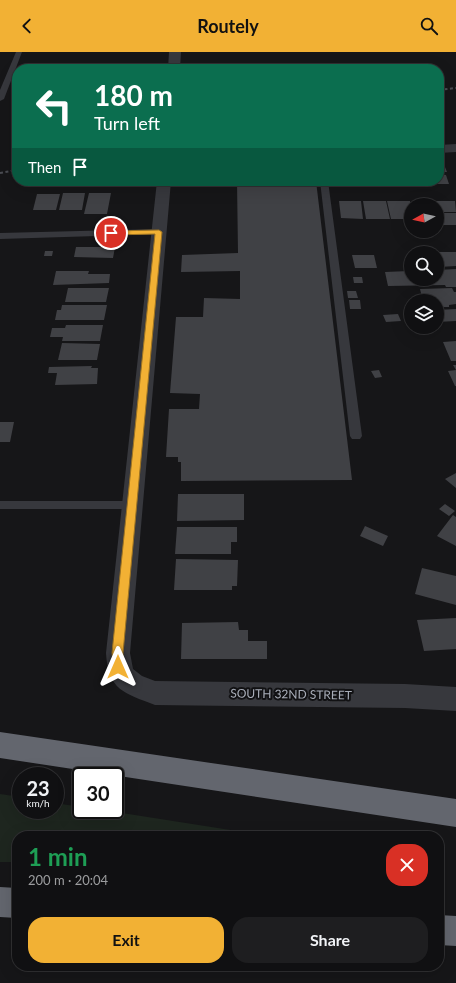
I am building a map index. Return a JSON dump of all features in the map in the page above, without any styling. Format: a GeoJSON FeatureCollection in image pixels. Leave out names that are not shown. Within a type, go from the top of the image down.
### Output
{"type":"FeatureCollection","features":[{"type":"Feature","properties":{"kind":"highway"},"geometry":{"type":"LineString","coordinates":[[0,745],[456,813]]}},
{"type":"Feature","properties":{"kind":"highway"},"geometry":{"type":"LineString","coordinates":[[0,902],[12,903]]}},
{"type":"Feature","properties":{"kind":"highway"},"geometry":{"type":"LineString","coordinates":[[444,930],[456,931]]}},
{"type":"Feature","properties":{"kind":"street"},"geometry":{"type":"LineString","coordinates":[[174,64],[175,52]]}},
{"type":"Feature","properties":{"kind":"street"},"geometry":{"type":"LineString","coordinates":[[444,149],[456,148]]}},
{"type":"Feature","properties":{"kind":"street"},"geometry":{"type":"LineString","coordinates":[[132,505],[164,186]]}},
{"type":"Feature","properties":{"kind":"street","name":"SOUTH 32ND STREET"},"geometry":{"type":"LineString","coordinates":[[132,505],[118,653],[118,667],[128,683],[155,693],[405,696],[456,699]]}},
{"type":"Feature","properties":{"kind":"lane"},"geometry":{"type":"LineString","coordinates":[[14,64],[19,52]]}},
{"type":"Feature","properties":{"kind":"lane"},"geometry":{"type":"LineString","coordinates":[[1,94],[12,68]]}},
{"type":"Feature","properties":{"kind":"lane"},"geometry":{"type":"LineString","coordinates":[[325,186],[356,436]]}},
{"type":"Feature","properties":{"kind":"lane"},"geometry":{"type":"LineString","coordinates":[[0,236],[159,232]]}},
{"type":"Feature","properties":{"kind":"lane"},"geometry":{"type":"LineString","coordinates":[[0,505],[132,505]]}},
{"type":"Feature","properties":{"kind":"shaded area"},"geometry":{"type":"Polygon","coordinates":[[[0,794],[12,796],[12,819],[64,819],[64,804],[72,806],[72,819],[124,819],[124,813],[237,831],[12,831],[12,862],[0,862],[0,794]]]}},
{"type":"Feature","properties":{"kind":"building"},"geometry":{"type":"Polygon","coordinates":[[[444,164],[447,172],[444,172],[444,164]]]}},
{"type":"Feature","properties":{"kind":"building"},"geometry":{"type":"Polygon","coordinates":[[[444,175],[446,175],[449,184],[444,184],[444,175]]]}},
{"type":"Feature","properties":{"kind":"building"},"geometry":{"type":"Polygon","coordinates":[[[237,186],[317,186],[352,480],[181,481],[181,462],[178,462],[178,457],[166,457],[169,409],[199,409],[200,394],[170,393],[176,317],[203,317],[204,298],[240,299],[240,271],[181,272],[182,255],[238,253],[237,186]]]}},
{"type":"Feature","properties":{"kind":"building"},"geometry":{"type":"Polygon","coordinates":[[[63,193],[85,193],[82,210],[59,210],[63,193]]]}},
{"type":"Feature","properties":{"kind":"building"},"geometry":{"type":"Polygon","coordinates":[[[89,193],[111,193],[107,214],[84,214],[89,193]]]}},
{"type":"Feature","properties":{"kind":"building"},"geometry":{"type":"Polygon","coordinates":[[[37,194],[60,194],[56,210],[33,210],[37,194]]]}},
{"type":"Feature","properties":{"kind":"building"},"geometry":{"type":"Polygon","coordinates":[[[339,201],[361,201],[363,219],[341,218],[339,201]]]}},
{"type":"Feature","properties":{"kind":"building"},"geometry":{"type":"Polygon","coordinates":[[[363,201],[386,201],[390,219],[366,219],[363,201]]]}},
{"type":"Feature","properties":{"kind":"building"},"geometry":{"type":"Polygon","coordinates":[[[387,201],[404,201],[404,219],[391,219],[387,201]]]}},
{"type":"Feature","properties":{"kind":"building"},"geometry":{"type":"Polygon","coordinates":[[[444,201],[455,201],[456,212],[444,212],[444,201]]]}},
{"type":"Feature","properties":{"kind":"building"},"geometry":{"type":"Polygon","coordinates":[[[444,213],[456,213],[456,225],[444,225],[444,213]]]}},
{"type":"Feature","properties":{"kind":"building"},"geometry":{"type":"Polygon","coordinates":[[[76,247],[115,247],[113,258],[74,257],[76,247]]]}},
{"type":"Feature","properties":{"kind":"building"},"geometry":{"type":"Polygon","coordinates":[[[45,251],[53,251],[52,256],[44,256],[45,251]]]}},
{"type":"Feature","properties":{"kind":"building"},"geometry":{"type":"Polygon","coordinates":[[[444,252],[456,252],[456,266],[444,267],[444,252]]]}},
{"type":"Feature","properties":{"kind":"building"},"geometry":{"type":"Polygon","coordinates":[[[352,255],[374,255],[377,268],[355,268],[352,255]]]}},
{"type":"Feature","properties":{"kind":"building"},"geometry":{"type":"Polygon","coordinates":[[[456,269],[456,287],[446,287],[444,285],[444,270],[456,269]]]}},
{"type":"Feature","properties":{"kind":"building"},"geometry":{"type":"Polygon","coordinates":[[[56,271],[89,271],[88,274],[110,274],[109,283],[53,285],[56,271]]]}},
{"type":"Feature","properties":{"kind":"building"},"geometry":{"type":"Polygon","coordinates":[[[404,271],[404,286],[388,286],[385,272],[404,271]]]}},
{"type":"Feature","properties":{"kind":"building"},"geometry":{"type":"Polygon","coordinates":[[[353,277],[362,277],[363,283],[354,283],[353,277]]]}},
{"type":"Feature","properties":{"kind":"building"},"geometry":{"type":"Polygon","coordinates":[[[68,288],[109,288],[106,302],[65,302],[68,288]]]}},
{"type":"Feature","properties":{"kind":"building"},"geometry":{"type":"Polygon","coordinates":[[[452,288],[454,292],[456,292],[456,304],[449,305],[449,307],[444,307],[444,294],[421,294],[420,289],[452,288]]]}},
{"type":"Feature","properties":{"kind":"building"},"geometry":{"type":"Polygon","coordinates":[[[347,291],[356,291],[358,298],[348,298],[347,291]]]}},
{"type":"Feature","properties":{"kind":"building"},"geometry":{"type":"Polygon","coordinates":[[[349,300],[360,300],[361,309],[350,309],[349,300]]]}},
{"type":"Feature","properties":{"kind":"building"},"geometry":{"type":"Polygon","coordinates":[[[62,305],[107,305],[104,320],[55,320],[57,310],[61,310],[62,305]]]}},
{"type":"Feature","properties":{"kind":"building"},"geometry":{"type":"Polygon","coordinates":[[[456,309],[456,321],[444,322],[444,310],[456,309]]]}},
{"type":"Feature","properties":{"kind":"building"},"geometry":{"type":"Polygon","coordinates":[[[398,314],[401,321],[386,322],[383,315],[398,314]]]}},
{"type":"Feature","properties":{"kind":"building"},"geometry":{"type":"Polygon","coordinates":[[[66,325],[103,325],[100,341],[62,341],[63,337],[50,337],[52,328],[65,328],[66,325]]]}},
{"type":"Feature","properties":{"kind":"building"},"geometry":{"type":"Polygon","coordinates":[[[456,341],[456,361],[451,361],[443,342],[456,341]]]}},
{"type":"Feature","properties":{"kind":"building"},"geometry":{"type":"Polygon","coordinates":[[[62,343],[100,344],[97,360],[58,360],[62,343]]]}},
{"type":"Feature","properties":{"kind":"building"},"geometry":{"type":"Polygon","coordinates":[[[92,366],[91,368],[98,368],[97,384],[55,385],[57,373],[48,373],[49,367],[92,366]]]}},
{"type":"Feature","properties":{"kind":"building"},"geometry":{"type":"Polygon","coordinates":[[[379,370],[382,377],[375,378],[371,371],[379,370]]]}},
{"type":"Feature","properties":{"kind":"building"},"geometry":{"type":"Polygon","coordinates":[[[456,370],[456,386],[455,386],[448,371],[456,370]]]}},
{"type":"Feature","properties":{"kind":"building"},"geometry":{"type":"Polygon","coordinates":[[[0,422],[14,422],[10,442],[0,442],[0,422]]]}},
{"type":"Feature","properties":{"kind":"building"},"geometry":{"type":"Polygon","coordinates":[[[456,473],[456,488],[445,479],[456,473]]]}},
{"type":"Feature","properties":{"kind":"building"},"geometry":{"type":"Polygon","coordinates":[[[178,494],[244,494],[244,520],[177,521],[178,494]]]}},
{"type":"Feature","properties":{"kind":"building"},"geometry":{"type":"Polygon","coordinates":[[[445,504],[455,511],[449,516],[439,509],[445,504]]]}},
{"type":"Feature","properties":{"kind":"building"},"geometry":{"type":"Polygon","coordinates":[[[453,515],[456,517],[456,546],[437,536],[453,515]]]}},
{"type":"Feature","properties":{"kind":"building"},"geometry":{"type":"Polygon","coordinates":[[[365,526],[388,536],[383,546],[360,536],[365,526]]]}},
{"type":"Feature","properties":{"kind":"building"},"geometry":{"type":"Polygon","coordinates":[[[177,527],[237,527],[237,542],[231,542],[231,554],[175,554],[177,527]]]}},
{"type":"Feature","properties":{"kind":"building"},"geometry":{"type":"Polygon","coordinates":[[[176,559],[238,560],[237,586],[232,586],[232,590],[174,590],[176,559]]]}},
{"type":"Feature","properties":{"kind":"building"},"geometry":{"type":"Polygon","coordinates":[[[422,568],[456,576],[456,605],[415,594],[422,568]]]}},
{"type":"Feature","properties":{"kind":"building"},"geometry":{"type":"Polygon","coordinates":[[[456,618],[456,649],[424,651],[417,620],[456,618]]]}},
{"type":"Feature","properties":{"kind":"building"},"geometry":{"type":"Polygon","coordinates":[[[238,622],[239,630],[248,630],[248,641],[267,641],[267,659],[181,659],[182,623],[238,622]]]}},
{"type":"Feature","properties":{"kind":"railway"},"geometry":{"type":"LineString","coordinates":[[444,89],[456,88]]}},
{"type":"Feature","properties":{"kind":"railway"},"geometry":{"type":"LineString","coordinates":[[0,173],[12,171]]}},
{"type":"Feature","properties":{"kind":"route"},"geometry":{"type":"LineString","coordinates":[[111,233],[159,232],[118,653],[118,667]]}}]}
